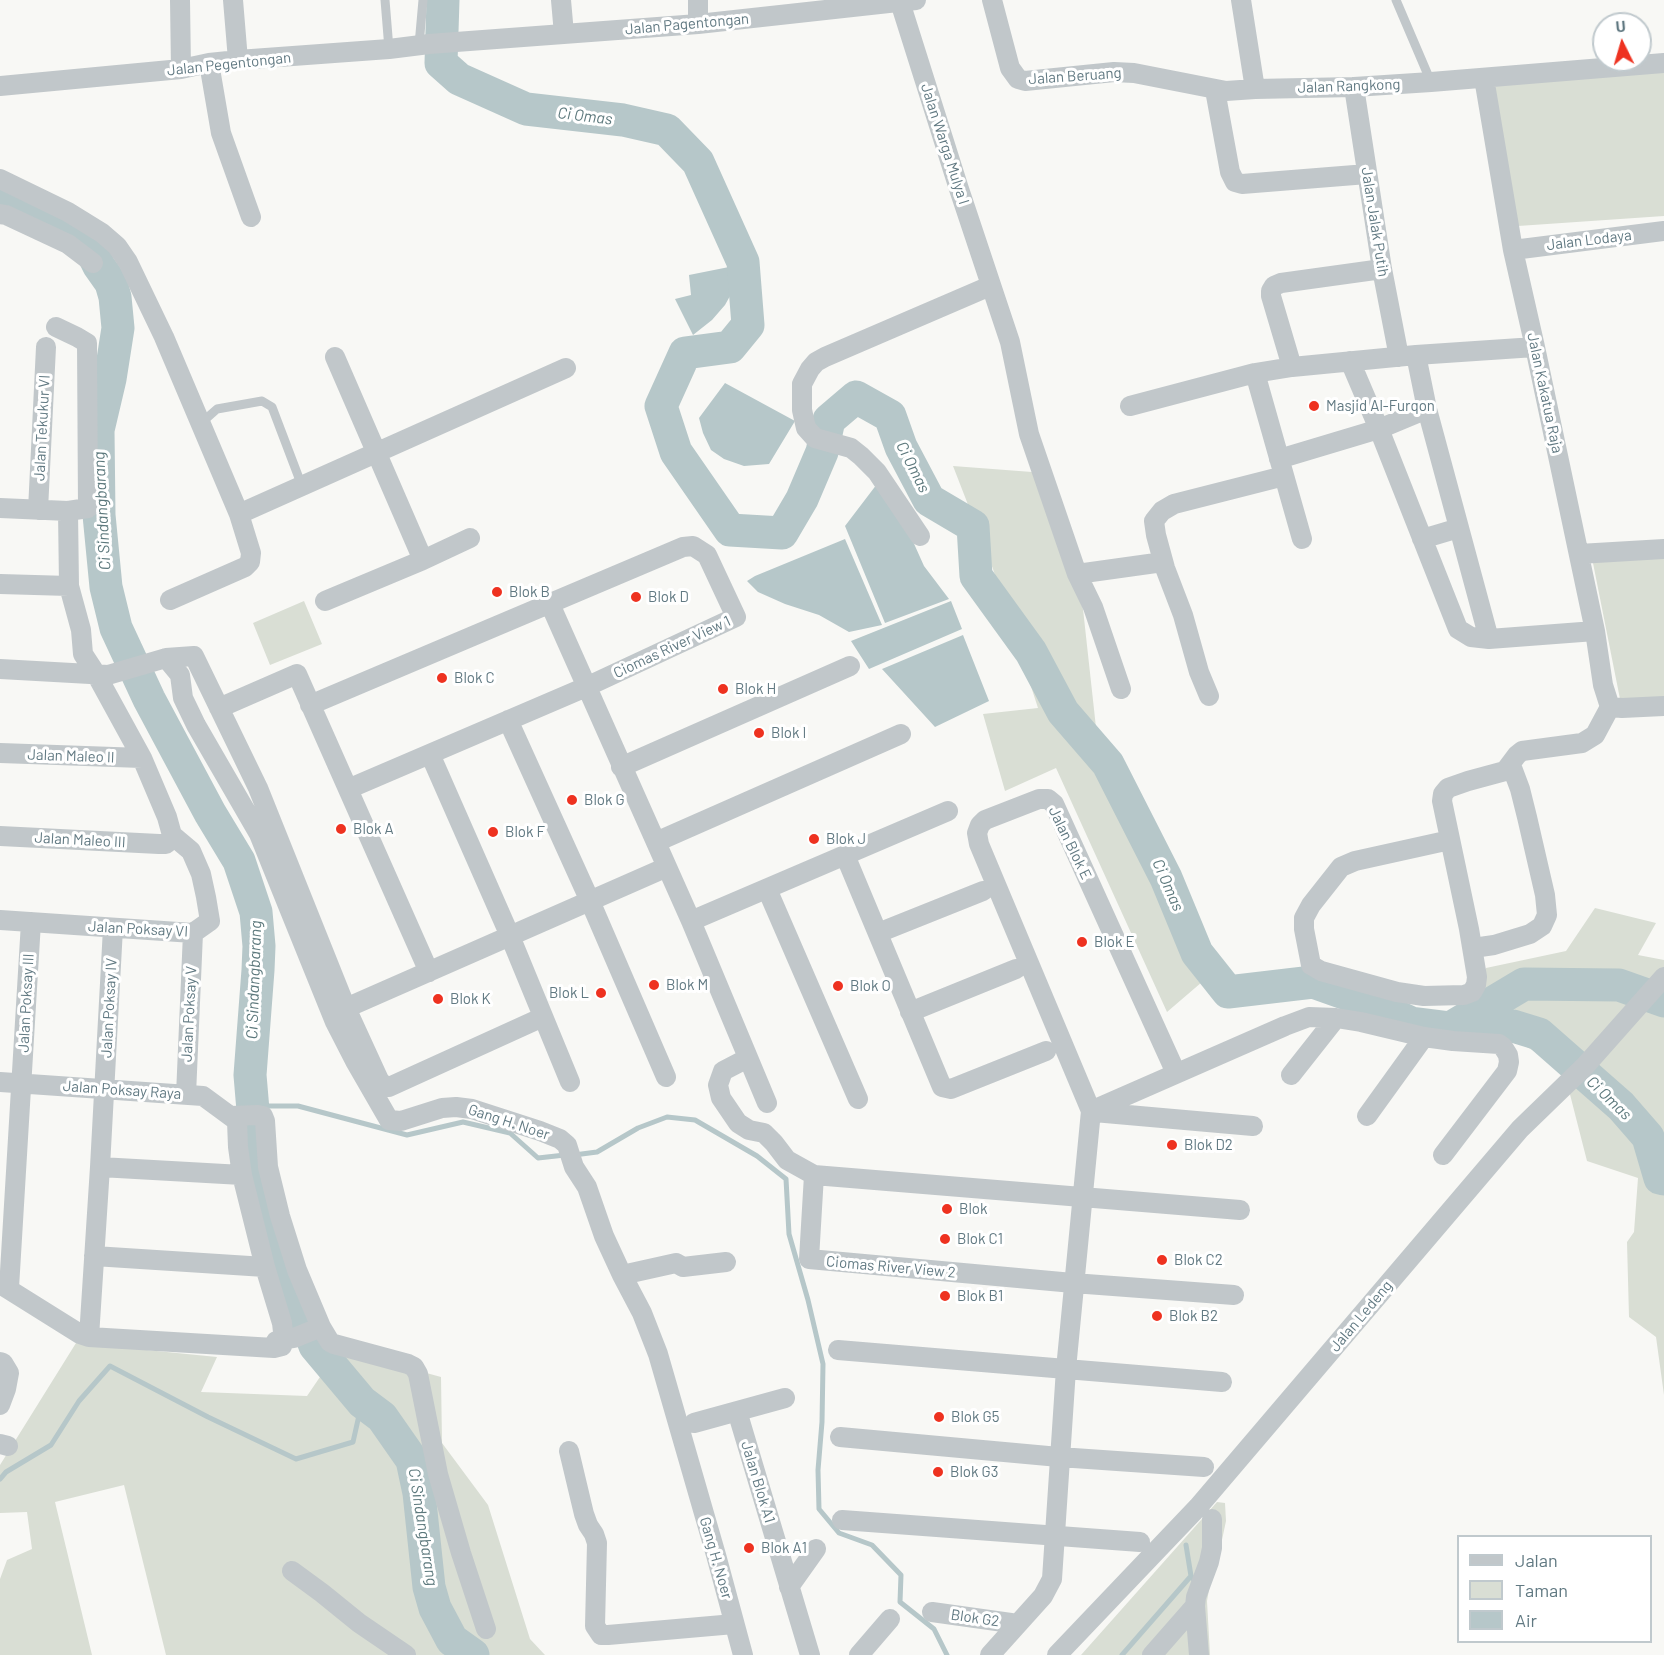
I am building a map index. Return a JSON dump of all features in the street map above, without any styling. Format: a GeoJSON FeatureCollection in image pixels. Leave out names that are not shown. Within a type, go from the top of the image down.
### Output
{"type":"FeatureCollection","features":[{"type":"Feature","properties":{"kind":"street"},"geometry":{"type":"LineString","coordinates":[[180,0],[181,69]]}},
{"type":"Feature","properties":{"kind":"street"},"geometry":{"type":"LineString","coordinates":[[233,0],[238,60]]}},
{"type":"Feature","properties":{"kind":"street"},"geometry":{"type":"LineString","coordinates":[[561,0],[564,34]]}},
{"type":"Feature","properties":{"kind":"street"},"geometry":{"type":"LineString","coordinates":[[698,0],[698,24]]}},
{"type":"Feature","properties":{"kind":"street","name":"Jalan Beruang"},"geometry":{"type":"LineString","coordinates":[[992,0],[1011,69],[1018,79],[1024,81],[1114,72],[1134,73],[1215,90]]}},
{"type":"Feature","properties":{"kind":"street"},"geometry":{"type":"LineString","coordinates":[[1241,0],[1255,89]]}},
{"type":"Feature","properties":{"kind":"street","name":"Jalan Pagentongan"},"geometry":{"type":"LineString","coordinates":[[458,43],[698,24],[908,1]]}},
{"type":"Feature","properties":{"kind":"street","name":"Jalan Warga Mulya I"},"geometry":{"type":"LineString","coordinates":[[908,1],[990,286],[1010,342],[1029,434],[1077,574],[1093,607],[1121,689]]}},
{"type":"Feature","properties":{"kind":"street","name":"Jalan Pegentongan"},"geometry":{"type":"LineString","coordinates":[[0,86],[181,69],[238,60],[458,43]]}},
{"type":"Feature","properties":{"kind":"street"},"geometry":{"type":"LineString","coordinates":[[209,63],[221,133],[251,217]]}},
{"type":"Feature","properties":{"kind":"street"},"geometry":{"type":"LineString","coordinates":[[1484,78],[1664,63]]}},
{"type":"Feature","properties":{"kind":"street","name":"Jalan Rangkong"},"geometry":{"type":"LineString","coordinates":[[1215,90],[1354,87],[1484,78]]}},
{"type":"Feature","properties":{"kind":"street","name":"Jalan Kakatua Raja"},"geometry":{"type":"LineString","coordinates":[[1484,78],[1513,250],[1536,347],[1595,631],[1602,684],[1610,707]]}},
{"type":"Feature","properties":{"kind":"street","name":"Jalan Jalak Putih"},"geometry":{"type":"LineString","coordinates":[[1354,87],[1382,269],[1408,356],[1427,409],[1489,639]]}},
{"type":"Feature","properties":{"kind":"street"},"geometry":{"type":"LineString","coordinates":[[1215,90],[1230,172],[1235,182],[1367,174]]}},
{"type":"Feature","properties":{"kind":"street"},"geometry":{"type":"LineString","coordinates":[[0,179],[68,212],[102,233],[117,246],[128,262],[164,337],[239,514],[251,553],[250,562],[245,567],[170,600]]}},
{"type":"Feature","properties":{"kind":"street"},"geometry":{"type":"LineString","coordinates":[[0,214],[68,244],[93,263]]}},
{"type":"Feature","properties":{"kind":"street","name":"Jalan Lodaya"},"geometry":{"type":"LineString","coordinates":[[1513,250],[1664,231]]}},
{"type":"Feature","properties":{"kind":"street"},"geometry":{"type":"LineString","coordinates":[[1292,367],[1271,296],[1274,286],[1281,283],[1382,269]]}},
{"type":"Feature","properties":{"kind":"street"},"geometry":{"type":"LineString","coordinates":[[920,536],[877,472],[856,452],[851,448],[815,438],[806,428],[803,420],[802,384],[810,369],[825,357],[990,286]]}},
{"type":"Feature","properties":{"kind":"street"},"geometry":{"type":"LineString","coordinates":[[0,508],[68,511],[88,507],[87,344],[56,327]]}},
{"type":"Feature","properties":{"kind":"street","name":"Jalan Tekukur VI"},"geometry":{"type":"LineString","coordinates":[[38,510],[46,347]]}},
{"type":"Feature","properties":{"kind":"street"},"geometry":{"type":"LineString","coordinates":[[1130,406],[1255,374],[1292,367],[1536,347]]}},
{"type":"Feature","properties":{"kind":"street"},"geometry":{"type":"LineString","coordinates":[[335,357],[423,560]]}},
{"type":"Feature","properties":{"kind":"street"},"geometry":{"type":"LineString","coordinates":[[1350,361],[1458,629],[1471,637],[1489,639],[1595,631]]}},
{"type":"Feature","properties":{"kind":"street"},"geometry":{"type":"LineString","coordinates":[[239,514],[566,368]]}},
{"type":"Feature","properties":{"kind":"street"},"geometry":{"type":"LineString","coordinates":[[1255,374],[1302,539]]}},
{"type":"Feature","properties":{"kind":"street"},"geometry":{"type":"LineString","coordinates":[[1209,696],[1199,672],[1183,615],[1169,582],[1154,521],[1162,511],[1174,504],[1282,468],[1427,409]]}},
{"type":"Feature","properties":{"kind":"street"},"geometry":{"type":"LineString","coordinates":[[68,511],[69,586],[81,630],[83,654],[102,674],[142,759],[167,818],[166,839]]}},
{"type":"Feature","properties":{"kind":"street"},"geometry":{"type":"LineString","coordinates":[[1422,539],[1459,528]]}},
{"type":"Feature","properties":{"kind":"street"},"geometry":{"type":"LineString","coordinates":[[325,602],[470,538]]}},
{"type":"Feature","properties":{"kind":"street","name":"Ciomas River View 1"},"geometry":{"type":"LineString","coordinates":[[310,705],[683,547],[693,546],[707,555],[736,617],[586,687],[348,789]]}},
{"type":"Feature","properties":{"kind":"street"},"geometry":{"type":"LineString","coordinates":[[1578,554],[1664,549]]}},
{"type":"Feature","properties":{"kind":"street"},"geometry":{"type":"LineString","coordinates":[[1077,574],[1163,562]]}},
{"type":"Feature","properties":{"kind":"street"},"geometry":{"type":"LineString","coordinates":[[0,584],[69,586]]}},
{"type":"Feature","properties":{"kind":"street"},"geometry":{"type":"LineString","coordinates":[[550,604],[621,767],[692,921],[767,1103]]}},
{"type":"Feature","properties":{"kind":"street"},"geometry":{"type":"LineString","coordinates":[[0,669],[102,674],[161,660],[194,656],[258,788],[346,1008],[379,1080],[384,1086],[389,1087],[543,1017]]}},
{"type":"Feature","properties":{"kind":"street","name":"Gang H. Noer"},"geometry":{"type":"LineString","coordinates":[[161,660],[180,675],[183,698],[259,834],[335,1022],[389,1120],[401,1121],[442,1107],[456,1107],[488,1113],[560,1139],[567,1145],[574,1167],[587,1187],[604,1236],[642,1313],[658,1354],[743,1655]]}},
{"type":"Feature","properties":{"kind":"street"},"geometry":{"type":"LineString","coordinates":[[621,767],[850,666]]}},
{"type":"Feature","properties":{"kind":"street"},"geometry":{"type":"LineString","coordinates":[[215,699],[297,674],[429,972]]}},
{"type":"Feature","properties":{"kind":"street"},"geometry":{"type":"LineString","coordinates":[[1449,840],[1355,861],[1341,867],[1311,905],[1304,918],[1311,965],[1321,971],[1397,992],[1424,996],[1464,995],[1472,992],[1477,977],[1473,948],[1449,840],[1442,801],[1443,794],[1448,788],[1468,780],[1505,771],[1522,751],[1582,743],[1595,735],[1610,707],[1664,706]]}},
{"type":"Feature","properties":{"kind":"street"},"geometry":{"type":"LineString","coordinates":[[508,720],[666,1077]]}},
{"type":"Feature","properties":{"kind":"street"},"geometry":{"type":"LineString","coordinates":[[656,842],[901,734]]}},
{"type":"Feature","properties":{"kind":"street","name":"Jalan Maleo II"},"geometry":{"type":"LineString","coordinates":[[0,753],[142,759]]}},
{"type":"Feature","properties":{"kind":"street"},"geometry":{"type":"LineString","coordinates":[[430,754],[510,936],[570,1082]]}},
{"type":"Feature","properties":{"kind":"street"},"geometry":{"type":"LineString","coordinates":[[1473,948],[1494,945],[1530,934],[1542,926],[1547,915],[1545,895],[1527,817],[1511,765]]}},
{"type":"Feature","properties":{"kind":"street","name":"Jalan Blok E"},"geometry":{"type":"LineString","coordinates":[[1091,1111],[979,844],[977,833],[985,820],[1039,799],[1048,800],[1054,804],[1176,1073]]}},
{"type":"Feature","properties":{"kind":"street"},"geometry":{"type":"LineString","coordinates":[[692,921],[948,811]]}},
{"type":"Feature","properties":{"kind":"street","name":"Jalan Maleo III"},"geometry":{"type":"LineString","coordinates":[[0,836],[166,839]]}},
{"type":"Feature","properties":{"kind":"street","name":"Jalan Poksay VI"},"geometry":{"type":"LineString","coordinates":[[0,920],[193,933],[210,921],[201,873],[191,851],[166,839]]}},
{"type":"Feature","properties":{"kind":"street"},"geometry":{"type":"LineString","coordinates":[[845,855],[942,1087],[951,1089],[1046,1051]]}},
{"type":"Feature","properties":{"kind":"street"},"geometry":{"type":"LineString","coordinates":[[346,1008],[667,867]]}},
{"type":"Feature","properties":{"kind":"street"},"geometry":{"type":"LineString","coordinates":[[767,889],[858,1099]]}},
{"type":"Feature","properties":{"kind":"street"},"geometry":{"type":"LineString","coordinates":[[878,933],[983,891]]}},
{"type":"Feature","properties":{"kind":"street","name":"Jalan Poksay III"},"geometry":{"type":"LineString","coordinates":[[5,1286],[31,922]]}},
{"type":"Feature","properties":{"kind":"street","name":"Jalan Poksay IV"},"geometry":{"type":"LineString","coordinates":[[89,1337],[113,928]]}},
{"type":"Feature","properties":{"kind":"street","name":"Jalan Poksay V"},"geometry":{"type":"LineString","coordinates":[[186,1095],[193,933]]}},
{"type":"Feature","properties":{"kind":"street"},"geometry":{"type":"LineString","coordinates":[[910,1012],[1016,969]]}},
{"type":"Feature","properties":{"kind":"street","name":"Jalan Ledeng"},"geometry":{"type":"LineString","coordinates":[[1057,1655],[1198,1507],[1520,1129],[1585,1066],[1658,984]]}},
{"type":"Feature","properties":{"kind":"street"},"geometry":{"type":"LineString","coordinates":[[1091,1111],[1309,1017],[1361,1022],[1424,1037],[1499,1044],[1508,1055],[1507,1071],[1443,1155]]}},
{"type":"Feature","properties":{"kind":"street"},"geometry":{"type":"LineString","coordinates":[[1291,1075],[1336,1018]]}},
{"type":"Feature","properties":{"kind":"street"},"geometry":{"type":"LineString","coordinates":[[1367,1116],[1424,1037]]}},
{"type":"Feature","properties":{"kind":"street"},"geometry":{"type":"LineString","coordinates":[[748,1058],[723,1071],[718,1085],[721,1098],[738,1123],[749,1130],[764,1133],[787,1160],[814,1175],[1240,1210]]}},
{"type":"Feature","properties":{"kind":"street","name":"Jalan Poksay Raya"},"geometry":{"type":"LineString","coordinates":[[0,1082],[203,1096],[234,1119]]}},
{"type":"Feature","properties":{"kind":"street"},"geometry":{"type":"LineString","coordinates":[[1091,1111],[1253,1126]]}},
{"type":"Feature","properties":{"kind":"street"},"geometry":{"type":"LineString","coordinates":[[990,1655],[1043,1596],[1052,1579],[1073,1283],[1091,1111]]}},
{"type":"Feature","properties":{"kind":"street"},"geometry":{"type":"LineString","coordinates":[[288,1342],[284,1341],[282,1323],[265,1267],[242,1175],[234,1119],[258,1115],[265,1120],[268,1167],[280,1216],[297,1270],[319,1327],[333,1344],[408,1364],[414,1367],[418,1374],[438,1474],[486,1629]]}},
{"type":"Feature","properties":{"kind":"street"},"geometry":{"type":"LineString","coordinates":[[100,1167],[242,1175]]}},
{"type":"Feature","properties":{"kind":"street","name":"Ciomas River View 2"},"geometry":{"type":"LineString","coordinates":[[814,1175],[809,1260],[1234,1295]]}},
{"type":"Feature","properties":{"kind":"street"},"geometry":{"type":"LineString","coordinates":[[94,1256],[265,1267]]}},
{"type":"Feature","properties":{"kind":"street"},"geometry":{"type":"LineString","coordinates":[[622,1275],[676,1263],[683,1267],[726,1262]]}},
{"type":"Feature","properties":{"kind":"street"},"geometry":{"type":"LineString","coordinates":[[5,1286],[80,1334],[89,1337],[274,1348],[319,1327]]}},
{"type":"Feature","properties":{"kind":"street"},"geometry":{"type":"LineString","coordinates":[[838,1350],[1222,1382]]}},
{"type":"Feature","properties":{"kind":"street"},"geometry":{"type":"LineString","coordinates":[[0,1362],[9,1372],[0,1405]]}},
{"type":"Feature","properties":{"kind":"street"},"geometry":{"type":"LineString","coordinates":[[694,1423],[785,1398]]}},
{"type":"Feature","properties":{"kind":"street","name":"Jalan Blok A1"},"geometry":{"type":"LineString","coordinates":[[737,1412],[810,1655]]}},
{"type":"Feature","properties":{"kind":"street"},"geometry":{"type":"LineString","coordinates":[[840,1437],[1059,1457],[1204,1467]]}},
{"type":"Feature","properties":{"kind":"street"},"geometry":{"type":"LineString","coordinates":[[569,1451],[584,1514],[597,1543],[595,1626],[601,1635],[734,1624]]}},
{"type":"Feature","properties":{"kind":"street"},"geometry":{"type":"LineString","coordinates":[[1199,1655],[1196,1602],[1212,1548],[1212,1519]]}},
{"type":"Feature","properties":{"kind":"street"},"geometry":{"type":"LineString","coordinates":[[842,1520],[1140,1542]]}},
{"type":"Feature","properties":{"kind":"street"},"geometry":{"type":"LineString","coordinates":[[789,1587],[816,1549]]}},
{"type":"Feature","properties":{"kind":"street"},"geometry":{"type":"LineString","coordinates":[[292,1571],[359,1623],[406,1655]]}},
{"type":"Feature","properties":{"kind":"street"},"geometry":{"type":"LineString","coordinates":[[1152,1655],[1196,1602]]}},
{"type":"Feature","properties":{"kind":"street","name":"Blok G2"},"geometry":{"type":"LineString","coordinates":[[932,1612],[1018,1624]]}},
{"type":"Feature","properties":{"kind":"street"},"geometry":{"type":"LineString","coordinates":[[860,1655],[890,1619]]}},
{"type":"Feature","properties":{"kind":"lane"},"geometry":{"type":"LineString","coordinates":[[385,0],[408,47]]}},
{"type":"Feature","properties":{"kind":"lane"},"geometry":{"type":"LineString","coordinates":[[408,47],[423,0]]}},
{"type":"Feature","properties":{"kind":"lane"},"geometry":{"type":"LineString","coordinates":[[1396,0],[1431,82]]}},
{"type":"Feature","properties":{"kind":"lane"},"geometry":{"type":"LineString","coordinates":[[200,424],[217,409],[262,401],[272,407],[302,486]]}},
{"type":"Feature","properties":{"kind":"green space"},"geometry":{"type":"Polygon","coordinates":[[[1664,63],[1664,216],[1518,226],[1491,77],[1592,69],[1592,72],[1652,72],[1652,64],[1664,63]]]}},
{"type":"Feature","properties":{"kind":"green space"},"geometry":{"type":"Polygon","coordinates":[[[953,466],[1032,472],[1083,609],[1100,764],[1202,982],[1167,1012],[1056,768],[1005,791],[983,714],[1038,708],[993,569],[953,466]]]}},
{"type":"Feature","properties":{"kind":"green space"},"geometry":{"type":"Polygon","coordinates":[[[1664,555],[1664,697],[1620,699],[1592,558],[1664,555]]]}},
{"type":"Feature","properties":{"kind":"green space"},"geometry":{"type":"Polygon","coordinates":[[[304,601],[322,644],[270,665],[253,623],[304,601]]]}},
{"type":"Feature","properties":{"kind":"green space"},"geometry":{"type":"Polygon","coordinates":[[[1595,908],[1656,923],[1638,955],[1664,960],[1664,1395],[1656,1337],[1629,1317],[1627,1242],[1634,1232],[1638,1178],[1587,1161],[1563,1067],[1467,1014],[1486,968],[1566,951],[1595,908]]]}},
{"type":"Feature","properties":{"kind":"green space"},"geometry":{"type":"Polygon","coordinates":[[[76,1343],[217,1357],[201,1392],[307,1396],[339,1349],[441,1377],[442,1443],[488,1505],[530,1639],[545,1655],[166,1655],[124,1485],[55,1502],[92,1655],[0,1655],[0,1579],[7,1560],[32,1549],[27,1512],[0,1513],[0,1465],[76,1343]]]}},
{"type":"Feature","properties":{"kind":"green space"},"geometry":{"type":"Polygon","coordinates":[[[1217,1502],[1225,1503],[1226,1521],[1207,1601],[1210,1655],[1081,1655],[1217,1502]]]}},
{"type":"Feature","properties":{"kind":"water"},"geometry":{"type":"Polygon","coordinates":[[[739,265],[735,287],[725,305],[712,320],[693,335],[675,299],[691,295],[689,275],[739,265]]]}},
{"type":"Feature","properties":{"kind":"water"},"geometry":{"type":"Polygon","coordinates":[[[725,383],[795,421],[769,464],[744,466],[724,459],[711,450],[699,418],[725,383]]]}},
{"type":"Feature","properties":{"kind":"water"},"geometry":{"type":"Polygon","coordinates":[[[877,484],[911,537],[924,566],[949,599],[885,623],[845,526],[877,484]]]}},
{"type":"Feature","properties":{"kind":"water"},"geometry":{"type":"Polygon","coordinates":[[[845,539],[882,625],[849,632],[819,615],[758,592],[747,581],[755,576],[845,539]]]}},
{"type":"Feature","properties":{"kind":"water"},"geometry":{"type":"Polygon","coordinates":[[[951,601],[962,629],[869,669],[851,641],[951,601]]]}},
{"type":"Feature","properties":{"kind":"water"},"geometry":{"type":"Polygon","coordinates":[[[963,635],[989,701],[935,727],[882,669],[963,635]]]}},
{"type":"Feature","properties":{"kind":"waterway","name":"Ci Omas"},"geometry":{"type":"LineString","coordinates":[[443,0],[441,63],[459,79],[526,109],[623,120],[667,130],[698,162],[743,262],[748,325],[730,347],[685,353],[661,406],[676,452],[730,530],[782,533],[802,499],[822,452],[829,420],[856,397],[890,416],[901,447],[929,500],[973,526],[976,576],[1031,652],[1063,712],[1108,764],[1166,878],[1197,953],[1228,992],[1313,982],[1358,998],[1411,1023],[1451,1028],[1513,1026],[1539,1034],[1621,1106],[1648,1137],[1660,1178],[1664,1179]]}},
{"type":"Feature","properties":{"kind":"waterway","name":"Ci Sindangbarang"},"geometry":{"type":"LineString","coordinates":[[0,193],[56,222],[87,242],[111,283],[115,297],[118,328],[110,379],[98,430],[99,515],[106,587],[116,628],[149,699],[210,813],[239,861],[256,912],[259,946],[250,1075],[259,1181],[285,1267],[315,1346],[362,1402],[382,1417],[412,1460],[419,1493],[429,1587],[435,1608],[452,1640],[473,1655]]}},
{"type":"Feature","properties":{"kind":"waterway"},"geometry":{"type":"LineString","coordinates":[[1452,1027],[1524,984],[1619,985],[1664,1001]]}},
{"type":"Feature","properties":{"kind":"waterway"},"geometry":{"type":"LineString","coordinates":[[258,1106],[298,1106],[407,1135],[463,1122],[510,1133],[538,1158],[565,1155]]}},
{"type":"Feature","properties":{"kind":"waterway"},"geometry":{"type":"LineString","coordinates":[[574,1155],[597,1152],[638,1128],[667,1117],[695,1120],[757,1156],[786,1179],[789,1234],[823,1364],[818,1470],[819,1509],[839,1533],[872,1545],[901,1575],[900,1602],[934,1629],[947,1655]]}},
{"type":"Feature","properties":{"kind":"waterway"},"geometry":{"type":"LineString","coordinates":[[0,1479],[6,1472],[51,1445],[79,1401],[110,1366],[296,1459],[353,1442],[362,1402]]}},
{"type":"Feature","properties":{"kind":"waterway"},"geometry":{"type":"LineString","coordinates":[[1186,1545],[1191,1576],[1197,1584]]}},
{"type":"Feature","properties":{"kind":"waterway"},"geometry":{"type":"LineString","coordinates":[[1122,1655],[1191,1576]]}},
{"type":"Feature","properties":{"kind":"place","name":"Masjid Al-Furqon"},"geometry":{"type":"Point","coordinates":[1314,406]}},
{"type":"Feature","properties":{"kind":"place","name":"Blok B"},"geometry":{"type":"Point","coordinates":[497,592]}},
{"type":"Feature","properties":{"kind":"place","name":"Blok D"},"geometry":{"type":"Point","coordinates":[636,597]}},
{"type":"Feature","properties":{"kind":"place","name":"Blok C"},"geometry":{"type":"Point","coordinates":[442,678]}},
{"type":"Feature","properties":{"kind":"place","name":"Blok H"},"geometry":{"type":"Point","coordinates":[723,689]}},
{"type":"Feature","properties":{"kind":"place","name":"Blok I"},"geometry":{"type":"Point","coordinates":[759,733]}},
{"type":"Feature","properties":{"kind":"place","name":"Blok G"},"geometry":{"type":"Point","coordinates":[572,800]}},
{"type":"Feature","properties":{"kind":"place","name":"Blok A"},"geometry":{"type":"Point","coordinates":[341,829]}},
{"type":"Feature","properties":{"kind":"place","name":"Blok F"},"geometry":{"type":"Point","coordinates":[493,832]}},
{"type":"Feature","properties":{"kind":"place","name":"Blok J"},"geometry":{"type":"Point","coordinates":[814,839]}},
{"type":"Feature","properties":{"kind":"place","name":"Blok E"},"geometry":{"type":"Point","coordinates":[1082,942]}},
{"type":"Feature","properties":{"kind":"place","name":"Blok M"},"geometry":{"type":"Point","coordinates":[654,985]}},
{"type":"Feature","properties":{"kind":"place","name":"Blok O"},"geometry":{"type":"Point","coordinates":[838,986]}},
{"type":"Feature","properties":{"kind":"place","name":"Blok L"},"geometry":{"type":"Point","coordinates":[601,993]}},
{"type":"Feature","properties":{"kind":"place","name":"Blok K"},"geometry":{"type":"Point","coordinates":[438,999]}},
{"type":"Feature","properties":{"kind":"place","name":"Blok D2"},"geometry":{"type":"Point","coordinates":[1172,1145]}},
{"type":"Feature","properties":{"kind":"place","name":"Blok"},"geometry":{"type":"Point","coordinates":[947,1209]}},
{"type":"Feature","properties":{"kind":"place","name":"Blok C1"},"geometry":{"type":"Point","coordinates":[945,1239]}},
{"type":"Feature","properties":{"kind":"place","name":"Blok C2"},"geometry":{"type":"Point","coordinates":[1162,1260]}},
{"type":"Feature","properties":{"kind":"place","name":"Blok B1"},"geometry":{"type":"Point","coordinates":[945,1296]}},
{"type":"Feature","properties":{"kind":"place","name":"Blok B2"},"geometry":{"type":"Point","coordinates":[1157,1316]}},
{"type":"Feature","properties":{"kind":"place","name":"Blok G5"},"geometry":{"type":"Point","coordinates":[939,1417]}},
{"type":"Feature","properties":{"kind":"place","name":"Blok G3"},"geometry":{"type":"Point","coordinates":[938,1472]}},
{"type":"Feature","properties":{"kind":"place","name":"Blok A1"},"geometry":{"type":"Point","coordinates":[749,1548]}}]}
